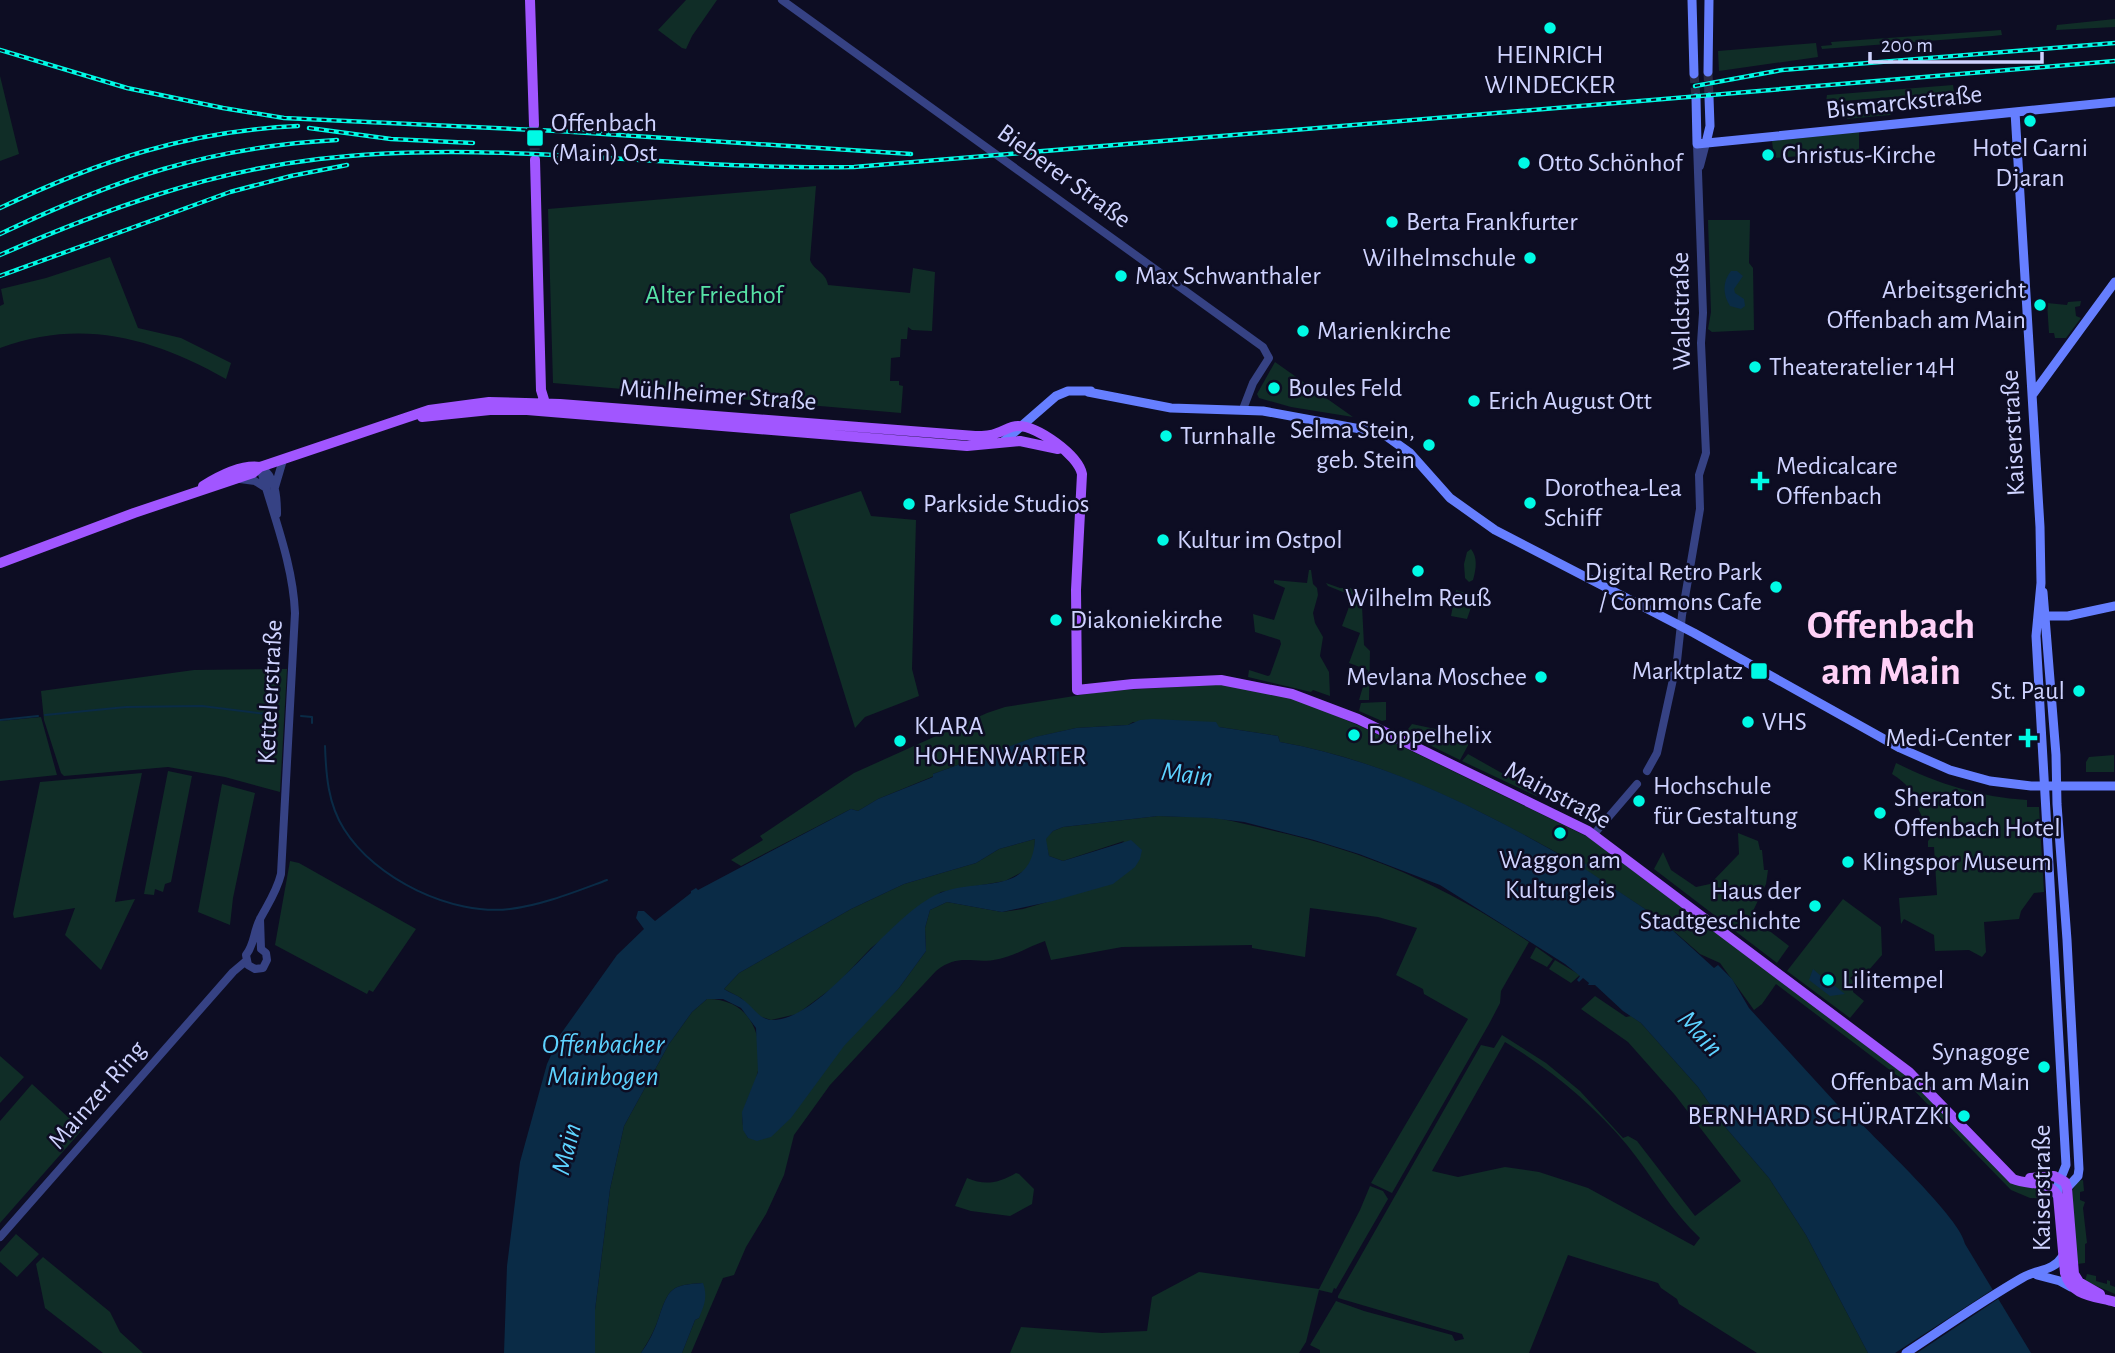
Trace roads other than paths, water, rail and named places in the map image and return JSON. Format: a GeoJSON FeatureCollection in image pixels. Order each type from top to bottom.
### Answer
{"type":"FeatureCollection","features":[{"type":"Feature","properties":{"kind":"main road"},"geometry":{"type":"LineString","coordinates":[[530,0],[534,125]]}},
{"type":"Feature","properties":{"kind":"main road"},"geometry":{"type":"LineString","coordinates":[[1692,0],[1694,74]]}},
{"type":"Feature","properties":{"kind":"main road"},"geometry":{"type":"LineString","coordinates":[[1708,72],[1709,0]]}},
{"type":"Feature","properties":{"kind":"main road","name":"Waldstraße"},"geometry":{"type":"LineString","coordinates":[[1702,143],[1710,126],[1709,97]]}},
{"type":"Feature","properties":{"kind":"main road","name":"Waldstraße"},"geometry":{"type":"LineString","coordinates":[[1696,98],[1702,143]]}},
{"type":"Feature","properties":{"kind":"main road","name":"Bismarckstraße"},"geometry":{"type":"LineString","coordinates":[[1702,143],[2115,102]]}},
{"type":"Feature","properties":{"kind":"main road","name":"Kaiserstraße"},"geometry":{"type":"LineString","coordinates":[[2015,112],[2041,583],[2039,677],[2070,1279]]}},
{"type":"Feature","properties":{"kind":"main road"},"geometry":{"type":"LineString","coordinates":[[535,160],[541,376],[545,407]]}},
{"type":"Feature","properties":{"kind":"main road"},"geometry":{"type":"LineString","coordinates":[[2032,395],[2115,282]]}},
{"type":"Feature","properties":{"kind":"main road"},"geometry":{"type":"LineString","coordinates":[[542,363],[548,394],[545,407]]}},
{"type":"Feature","properties":{"kind":"main road"},"geometry":{"type":"LineString","coordinates":[[521,402],[532,394],[541,376]]}},
{"type":"Feature","properties":{"kind":"main road"},"geometry":{"type":"LineString","coordinates":[[1008,442],[1042,405],[1056,396],[1072,391],[1104,391],[1193,407],[1243,409],[1382,433],[1397,441],[1450,498],[1485,524],[1681,627],[1920,758],[1980,779],[2018,785],[2114,786]]}},
{"type":"Feature","properties":{"kind":"main road","name":"Mühlheimer Straße"},"geometry":{"type":"LineString","coordinates":[[0,563],[237,479],[260,467],[317,447],[429,411],[466,404],[521,402],[545,407],[967,446],[1028,442],[1068,453]]}},
{"type":"Feature","properties":{"kind":"main road","name":"Mühlheimer Straße"},"geometry":{"type":"LineString","coordinates":[[412,417],[545,407],[975,436],[1022,426]]}},
{"type":"Feature","properties":{"kind":"main road"},"geometry":{"type":"LineString","coordinates":[[1022,426],[1028,442]]}},
{"type":"Feature","properties":{"kind":"main road"},"geometry":{"type":"LineString","coordinates":[[1022,426],[1041,433],[1068,453]]}},
{"type":"Feature","properties":{"kind":"main road","name":"Mainstraße"},"geometry":{"type":"LineString","coordinates":[[1068,453],[1076,460],[1082,474],[1076,590],[1077,690],[1133,684],[1221,680],[1292,694],[1365,722],[1594,834],[1909,1072],[2013,1179],[2040,1183],[2066,1180]]}},
{"type":"Feature","properties":{"kind":"main road","name":"Mühlheimer Straße"},"geometry":{"type":"LineString","coordinates":[[193,493],[215,478],[249,465],[260,467]]}},
{"type":"Feature","properties":{"kind":"main road"},"geometry":{"type":"LineString","coordinates":[[2039,616],[2079,614],[2115,606]]}},
{"type":"Feature","properties":{"kind":"main road","name":"Kaiserstraße"},"geometry":{"type":"LineString","coordinates":[[2039,616],[2050,676],[2079,1169],[2066,1180],[2058,1196],[2063,1255],[2070,1279]]}},
{"type":"Feature","properties":{"kind":"main road"},"geometry":{"type":"LineString","coordinates":[[2039,677],[2044,674],[2050,676]]}},
{"type":"Feature","properties":{"kind":"main road"},"geometry":{"type":"LineString","coordinates":[[2006,1171],[2023,1178],[2066,1180]]}},
{"type":"Feature","properties":{"kind":"main road","name":"Mainstraße"},"geometry":{"type":"LineString","coordinates":[[2040,1183],[2051,1187],[2058,1196]]}},
{"type":"Feature","properties":{"kind":"main road"},"geometry":{"type":"LineString","coordinates":[[2028,1275],[2057,1265],[2063,1255]]}},
{"type":"Feature","properties":{"kind":"main road"},"geometry":{"type":"LineString","coordinates":[[2044,1271],[2070,1279],[2114,1301]]}},
{"type":"Feature","properties":{"kind":"main road","name":"Kaiserstraße"},"geometry":{"type":"LineString","coordinates":[[1906,1353],[2028,1275],[2070,1279]]}},
{"type":"Feature","properties":{"kind":"street","name":"Bieberer Straße"},"geometry":{"type":"LineString","coordinates":[[782,0],[1264,347],[1269,358],[1249,391],[1243,409]]}},
{"type":"Feature","properties":{"kind":"street","name":"Waldstraße"},"geometry":{"type":"LineString","coordinates":[[1681,627],[1700,509],[1699,475],[1706,449],[1701,337],[1703,310],[1699,173],[1702,143]]}},
{"type":"Feature","properties":{"kind":"street"},"geometry":{"type":"LineString","coordinates":[[237,479],[255,481],[270,489],[287,458]]}},
{"type":"Feature","properties":{"kind":"street","name":"Kettelerstraße"},"geometry":{"type":"LineString","coordinates":[[257,949],[260,919],[274,895],[281,874],[295,621],[294,594],[277,517],[270,489],[260,467]]}},
{"type":"Feature","properties":{"kind":"street"},"geometry":{"type":"LineString","coordinates":[[1647,771],[1657,753],[1677,661],[1681,627]]}},
{"type":"Feature","properties":{"kind":"street"},"geometry":{"type":"LineString","coordinates":[[1594,834],[1637,784]]}},
{"type":"Feature","properties":{"kind":"street"},"geometry":{"type":"LineString","coordinates":[[257,949],[267,956],[267,963],[260,969],[248,964],[248,952],[257,949]]}},
{"type":"Feature","properties":{"kind":"street","name":"Mainzer Ring"},"geometry":{"type":"LineString","coordinates":[[0,1237],[225,981],[248,964]]}},
{"type":"Feature","properties":{"kind":"water"},"geometry":{"type":"Polygon","coordinates":[[[1731,271],[1737,271],[1743,276],[1734,289],[1735,293],[1744,299],[1745,306],[1741,309],[1730,306],[1726,297],[1724,288],[1731,271]]]}},
{"type":"Feature","properties":{"kind":"water","name":"Offenbacher Mainbogen"},"geometry":{"type":"Polygon","coordinates":[[[1140,720],[1216,722],[1219,727],[1278,736],[1280,742],[1359,762],[1434,790],[1578,865],[1581,861],[1587,865],[1585,869],[1660,919],[1714,968],[1718,965],[1732,979],[1749,1008],[1856,1125],[1860,1122],[1936,1200],[1960,1233],[2031,1353],[1868,1353],[1806,1235],[1769,1178],[1727,1129],[1698,1087],[1641,1023],[1623,1011],[1595,985],[1588,985],[1583,978],[1579,982],[1577,980],[1580,976],[1565,964],[1440,885],[1359,854],[1244,822],[1158,816],[1063,827],[1053,831],[1046,839],[1049,856],[1063,861],[1131,840],[1142,850],[1140,859],[1135,867],[1113,884],[1002,912],[947,902],[930,910],[925,928],[926,951],[899,988],[844,1046],[791,1118],[771,1137],[757,1141],[748,1138],[743,1130],[742,1112],[758,1072],[756,1028],[741,1008],[723,999],[707,999],[692,1012],[669,1044],[624,1126],[610,1189],[595,1310],[595,1353],[504,1353],[507,1266],[520,1162],[547,1064],[560,1035],[617,955],[644,929],[636,918],[638,911],[644,911],[655,921],[696,888],[698,890],[851,809],[858,811],[878,799],[933,777],[933,774],[1035,737],[1076,728],[1128,725],[1140,720]],[[1035,839],[999,849],[976,863],[904,884],[851,909],[739,973],[724,989],[767,1019],[792,1015],[834,986],[920,905],[955,888],[1001,882],[1014,877],[1024,870],[1032,857],[1035,839]]]}},
{"type":"Feature","properties":{"kind":"water"},"geometry":{"type":"Polygon","coordinates":[[[1813,969],[1822,977],[1822,983],[1828,986],[1831,983],[1845,994],[1830,996],[1809,980],[1813,969]]]}},
{"type":"Feature","properties":{"kind":"water"},"geometry":{"type":"Polygon","coordinates":[[[703,1283],[704,1305],[682,1353],[641,1353],[654,1331],[669,1294],[684,1285],[703,1283]]]}},
{"type":"Feature","properties":{"kind":"waterway"},"geometry":{"type":"LineString","coordinates":[[45,715],[126,707],[202,706],[274,715]]}},
{"type":"Feature","properties":{"kind":"waterway"},"geometry":{"type":"LineString","coordinates":[[0,720],[38,716]]}},
{"type":"Feature","properties":{"kind":"waterway"},"geometry":{"type":"LineString","coordinates":[[301,716],[312,717],[312,723]]}},
{"type":"Feature","properties":{"kind":"waterway"},"geometry":{"type":"LineString","coordinates":[[325,746],[331,799],[344,829],[375,864],[417,890],[464,906],[487,910],[510,909],[547,901],[607,880]]}},
{"type":"Feature","properties":{"kind":"tunnel"},"geometry":{"type":"LineString","coordinates":[[1708,72],[1709,97]]}},
{"type":"Feature","properties":{"kind":"tunnel"},"geometry":{"type":"LineString","coordinates":[[1694,74],[1696,98]]}},
{"type":"Feature","properties":{"kind":"tunnel"},"geometry":{"type":"LineString","coordinates":[[534,125],[535,160]]}},
{"type":"Feature","properties":{"kind":"railway"},"geometry":{"type":"LineString","coordinates":[[1695,86],[1782,70],[2115,43]]}},
{"type":"Feature","properties":{"kind":"railway"},"geometry":{"type":"LineString","coordinates":[[0,50],[127,88],[284,118],[558,131],[911,154]]}},
{"type":"Feature","properties":{"kind":"railway"},"geometry":{"type":"LineString","coordinates":[[0,255],[156,195],[236,173],[319,159],[386,153],[519,153],[787,167],[854,167],[2115,61]]}},
{"type":"Feature","properties":{"kind":"railway"},"geometry":{"type":"LineString","coordinates":[[0,208],[73,176],[144,151],[219,134],[298,126]]}},
{"type":"Feature","properties":{"kind":"railway"},"geometry":{"type":"LineString","coordinates":[[309,128],[391,139],[473,143]]}},
{"type":"Feature","properties":{"kind":"railway"},"geometry":{"type":"LineString","coordinates":[[0,234],[83,197],[164,169],[246,150],[337,140]]}},
{"type":"Feature","properties":{"kind":"railway"},"geometry":{"type":"LineString","coordinates":[[0,276],[230,192],[347,165]]}},
{"type":"Feature","properties":{"kind":"place","name":"HEINRICH WINDECKER"},"geometry":{"type":"Point","coordinates":[1550,28]}},
{"type":"Feature","properties":{"kind":"place","name":"Hotel Garni Djaran"},"geometry":{"type":"Point","coordinates":[2030,121]}},
{"type":"Feature","properties":{"kind":"place","name":"Offenbach (Main) Ost"},"geometry":{"type":"Point","coordinates":[535,138]}},
{"type":"Feature","properties":{"kind":"place","name":"Christus-Kirche"},"geometry":{"type":"Point","coordinates":[1768,155]}},
{"type":"Feature","properties":{"kind":"place","name":"Otto Schönhof"},"geometry":{"type":"Point","coordinates":[1524,163]}},
{"type":"Feature","properties":{"kind":"place","name":"Berta Frankfurter"},"geometry":{"type":"Point","coordinates":[1392,222]}},
{"type":"Feature","properties":{"kind":"place","name":"Wilhelmschule"},"geometry":{"type":"Point","coordinates":[1530,258]}},
{"type":"Feature","properties":{"kind":"place","name":"Max Schwanthaler"},"geometry":{"type":"Point","coordinates":[1121,276]}},
{"type":"Feature","properties":{"kind":"place","name":"Arbeitsgericht Offenbach am Main"},"geometry":{"type":"Point","coordinates":[2040,305]}},
{"type":"Feature","properties":{"kind":"place","name":"Marienkirche"},"geometry":{"type":"Point","coordinates":[1303,331]}},
{"type":"Feature","properties":{"kind":"place","name":"Theateratelier 14H"},"geometry":{"type":"Point","coordinates":[1755,367]}},
{"type":"Feature","properties":{"kind":"place","name":"Boules Feld"},"geometry":{"type":"Point","coordinates":[1274,388]}},
{"type":"Feature","properties":{"kind":"place","name":"Erich August Ott"},"geometry":{"type":"Point","coordinates":[1474,401]}},
{"type":"Feature","properties":{"kind":"place","name":"Turnhalle"},"geometry":{"type":"Point","coordinates":[1166,436]}},
{"type":"Feature","properties":{"kind":"place","name":"Selma Stein, geb. Stein"},"geometry":{"type":"Point","coordinates":[1429,445]}},
{"type":"Feature","properties":{"kind":"place","name":"Medicalcare Offenbach"},"geometry":{"type":"Point","coordinates":[1760,481]}},
{"type":"Feature","properties":{"kind":"place","name":"Dorothea-Lea Schiff"},"geometry":{"type":"Point","coordinates":[1530,503]}},
{"type":"Feature","properties":{"kind":"place","name":"Parkside Studios"},"geometry":{"type":"Point","coordinates":[909,504]}},
{"type":"Feature","properties":{"kind":"place","name":"Kultur im Ostpol"},"geometry":{"type":"Point","coordinates":[1163,540]}},
{"type":"Feature","properties":{"kind":"place","name":"Wilhelm Reuß"},"geometry":{"type":"Point","coordinates":[1418,571]}},
{"type":"Feature","properties":{"kind":"place","name":"Digital Retro Park / Commons Cafe"},"geometry":{"type":"Point","coordinates":[1776,587]}},
{"type":"Feature","properties":{"kind":"place","name":"Diakoniekirche"},"geometry":{"type":"Point","coordinates":[1056,620]}},
{"type":"Feature","properties":{"kind":"place","name":"Marktplatz"},"geometry":{"type":"Point","coordinates":[1759,671]}},
{"type":"Feature","properties":{"kind":"place","name":"Mevlana Moschee"},"geometry":{"type":"Point","coordinates":[1541,677]}},
{"type":"Feature","properties":{"kind":"place","name":"St. Paul"},"geometry":{"type":"Point","coordinates":[2079,691]}},
{"type":"Feature","properties":{"kind":"place","name":"VHS"},"geometry":{"type":"Point","coordinates":[1748,722]}},
{"type":"Feature","properties":{"kind":"place","name":"Doppelhelix"},"geometry":{"type":"Point","coordinates":[1354,735]}},
{"type":"Feature","properties":{"kind":"place","name":"Medi-Center"},"geometry":{"type":"Point","coordinates":[2028,738]}},
{"type":"Feature","properties":{"kind":"place","name":"KLARA HOHENWARTER"},"geometry":{"type":"Point","coordinates":[900,741]}},
{"type":"Feature","properties":{"kind":"place","name":"Hochschule für Gestaltung"},"geometry":{"type":"Point","coordinates":[1639,801]}},
{"type":"Feature","properties":{"kind":"place","name":"Sheraton Offenbach Hotel"},"geometry":{"type":"Point","coordinates":[1880,813]}},
{"type":"Feature","properties":{"kind":"place","name":"Waggon am Kulturgleis"},"geometry":{"type":"Point","coordinates":[1560,833]}},
{"type":"Feature","properties":{"kind":"place","name":"Klingspor Museum"},"geometry":{"type":"Point","coordinates":[1848,862]}},
{"type":"Feature","properties":{"kind":"place","name":"Haus der Stadtgeschichte"},"geometry":{"type":"Point","coordinates":[1815,906]}},
{"type":"Feature","properties":{"kind":"place","name":"Lilitempel"},"geometry":{"type":"Point","coordinates":[1828,980]}},
{"type":"Feature","properties":{"kind":"place","name":"Synagoge Offenbach am Main"},"geometry":{"type":"Point","coordinates":[2044,1067]}},
{"type":"Feature","properties":{"kind":"place","name":"BERNHARD SCHÜRATZKI"},"geometry":{"type":"Point","coordinates":[1964,1116]}},
{"type":"Feature","properties":{"kind":"district","name":"Offenbach am Main"},"geometry":{"type":"Point","coordinates":[1891,649]}},
{"type":"Feature","properties":{"kind":"park label","name":"Alter Friedhof"},"geometry":{"type":"Point","coordinates":[714,295]}},
{"type":"Feature","properties":{"kind":"water label","name":"Main"},"geometry":{"type":"Point","coordinates":[1187,775]}},
{"type":"Feature","properties":{"kind":"water label","name":"Main"},"geometry":{"type":"Point","coordinates":[1700,1034]}},
{"type":"Feature","properties":{"kind":"water label","name":"Main"},"geometry":{"type":"Point","coordinates":[567,1149]}}]}
